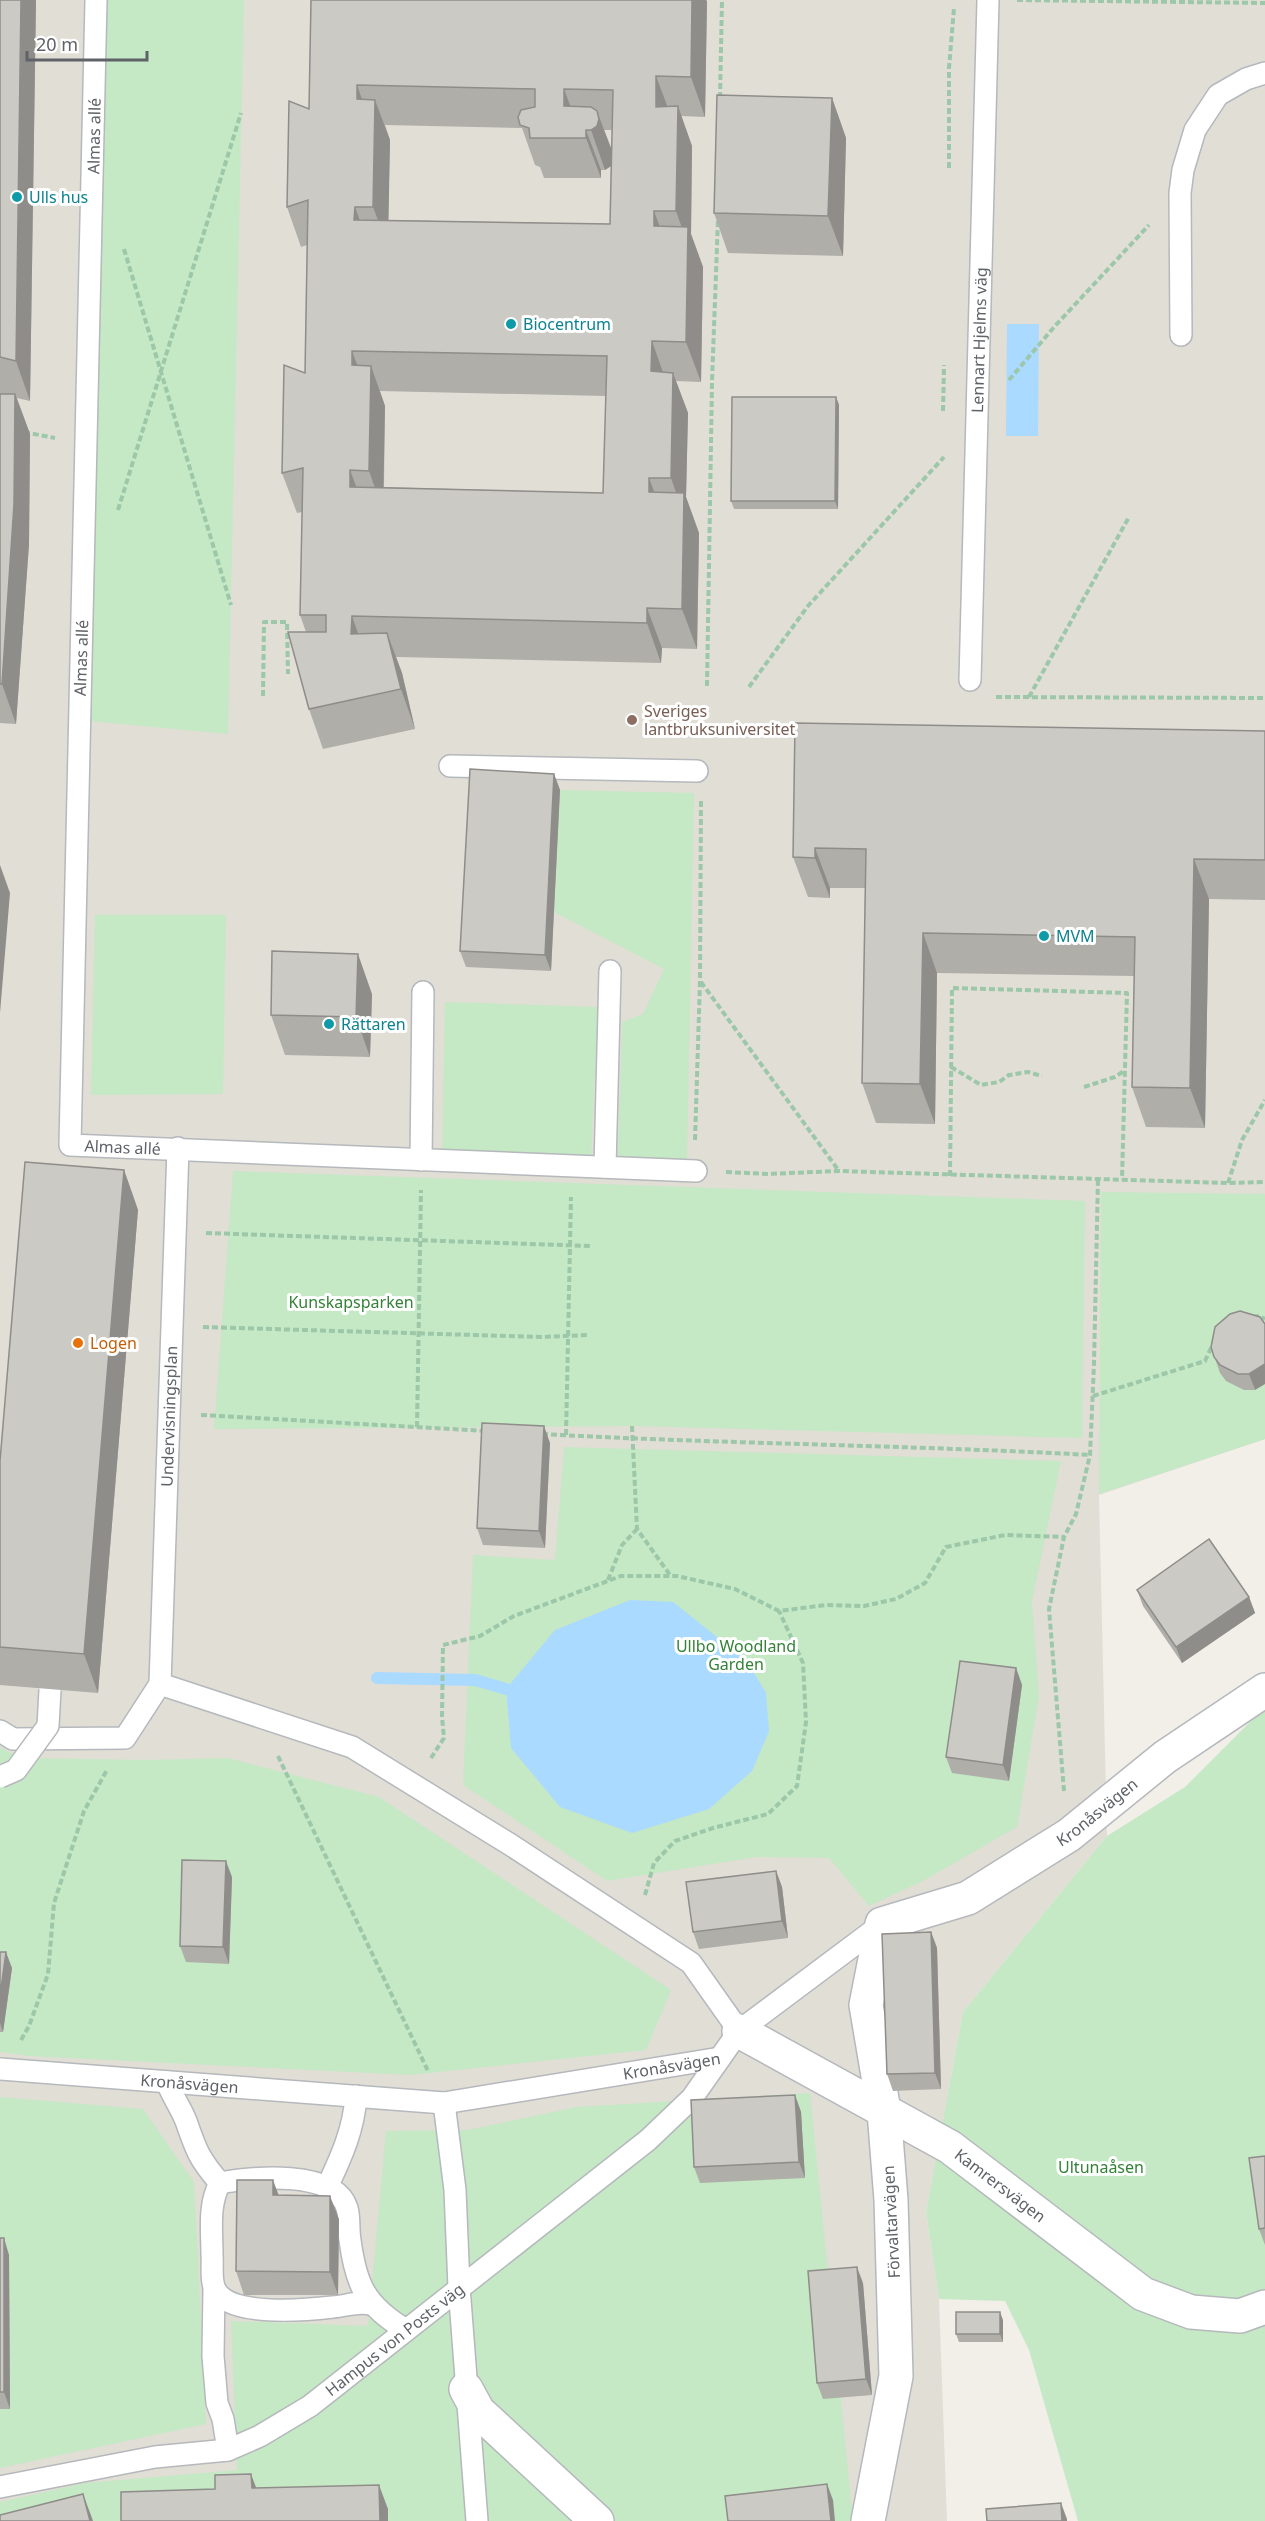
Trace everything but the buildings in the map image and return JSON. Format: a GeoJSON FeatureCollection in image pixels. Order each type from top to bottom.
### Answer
{"type":"FeatureCollection","features":[{"type":"Feature","properties":{"kind":"street","name":"Kronåsvägen"},"geometry":{"type":"LineString","coordinates":[[882,1924],[968,1898],[1069,1835],[1165,1757],[1265,1690]]}},
{"type":"Feature","properties":{"kind":"street","name":"Förvaltarvägen"},"geometry":{"type":"LineString","coordinates":[[868,2521],[896,2376],[891,2200],[884,2111],[866,2005],[882,1924]]}},
{"type":"Feature","properties":{"kind":"street","name":"Kamrersvägen"},"geometry":{"type":"LineString","coordinates":[[739,2031],[950,2147],[1143,2294],[1191,2312],[1240,2316],[1265,2307]]}},
{"type":"Feature","properties":{"kind":"street"},"geometry":{"type":"LineString","coordinates":[[466,2389],[478,2410],[597,2521]]}},
{"type":"Feature","properties":{"kind":"lane","name":"Almas allé"},"geometry":{"type":"LineString","coordinates":[[96,0],[70,1145],[696,1171]]}},
{"type":"Feature","properties":{"kind":"lane","name":"Lennart Hjelms väg"},"geometry":{"type":"LineString","coordinates":[[970,680],[988,0]]}},
{"type":"Feature","properties":{"kind":"lane"},"geometry":{"type":"LineString","coordinates":[[1181,335],[1180,193],[1183,170],[1195,130],[1218,95],[1265,73]]}},
{"type":"Feature","properties":{"kind":"lane"},"geometry":{"type":"LineString","coordinates":[[450,766],[697,771]]}},
{"type":"Feature","properties":{"kind":"lane"},"geometry":{"type":"LineString","coordinates":[[605,1167],[610,971]]}},
{"type":"Feature","properties":{"kind":"lane"},"geometry":{"type":"LineString","coordinates":[[421,1160],[423,992]]}},
{"type":"Feature","properties":{"kind":"lane","name":"Undervisningsplan"},"geometry":{"type":"LineString","coordinates":[[160,1684],[178,1148]]}},
{"type":"Feature","properties":{"kind":"lane"},"geometry":{"type":"LineString","coordinates":[[0,1731],[13,1739],[125,1738],[160,1684],[352,1748],[511,1845],[691,1963],[739,2031]]}},
{"type":"Feature","properties":{"kind":"lane"},"geometry":{"type":"LineString","coordinates":[[0,1777],[16,1770],[48,1726],[50,1690]]}},
{"type":"Feature","properties":{"kind":"lane","name":"Kronåsvägen"},"geometry":{"type":"LineString","coordinates":[[1,2069],[444,2103],[720,2058],[739,2031],[882,1924]]}},
{"type":"Feature","properties":{"kind":"lane","name":"Hampus von Posts väg"},"geometry":{"type":"LineString","coordinates":[[0,2487],[155,2457],[228,2450],[260,2436],[310,2406],[648,2140],[692,2098],[720,2058]]}},
{"type":"Feature","properties":{"kind":"lane"},"geometry":{"type":"LineString","coordinates":[[168,2082],[173,2099],[185,2120],[201,2162],[220,2183]]}},
{"type":"Feature","properties":{"kind":"lane"},"geometry":{"type":"LineString","coordinates":[[327,2187],[346,2144],[355,2114],[356,2096]]}},
{"type":"Feature","properties":{"kind":"lane"},"geometry":{"type":"LineString","coordinates":[[444,2103],[455,2190],[459,2287],[477,2521]]}},
{"type":"Feature","properties":{"kind":"lane"},"geometry":{"type":"LineString","coordinates":[[228,2450],[223,2419],[217,2403],[213,2356],[212,2212],[213,2195],[220,2183],[280,2178],[303,2180],[333,2190],[347,2207],[350,2241],[358,2277],[368,2300],[406,2330]]}},
{"type":"Feature","properties":{"kind":"lane"},"geometry":{"type":"LineString","coordinates":[[214,2288],[222,2301],[241,2306],[295,2312],[363,2302],[373,2305]]}},
{"type":"Feature","properties":{"kind":"path"},"geometry":{"type":"LineString","coordinates":[[720,100],[722,0]]}},
{"type":"Feature","properties":{"kind":"path"},"geometry":{"type":"LineString","coordinates":[[1015,0],[1265,3]]}},
{"type":"Feature","properties":{"kind":"path"},"geometry":{"type":"LineString","coordinates":[[118,511],[241,113]]}},
{"type":"Feature","properties":{"kind":"path"},"geometry":{"type":"LineString","coordinates":[[749,687],[808,606],[976,422],[1055,326],[1180,193]]}},
{"type":"Feature","properties":{"kind":"path"},"geometry":{"type":"LineString","coordinates":[[707,686],[712,394],[718,214]]}},
{"type":"Feature","properties":{"kind":"path"},"geometry":{"type":"LineString","coordinates":[[123,248],[231,605]]}},
{"type":"Feature","properties":{"kind":"path"},"geometry":{"type":"LineString","coordinates":[[22,431],[87,444]]}},
{"type":"Feature","properties":{"kind":"path"},"geometry":{"type":"LineString","coordinates":[[1029,697],[1129,518]]}},
{"type":"Feature","properties":{"kind":"path"},"geometry":{"type":"LineString","coordinates":[[263,696],[264,622],[287,622],[288,674]]}},
{"type":"Feature","properties":{"kind":"path"},"geometry":{"type":"LineString","coordinates":[[995,697],[1265,698]]}},
{"type":"Feature","properties":{"kind":"path"},"geometry":{"type":"LineString","coordinates":[[700,792],[700,981],[696,1171],[768,1174],[839,1171],[950,1176],[1265,1182]]}},
{"type":"Feature","properties":{"kind":"path"},"geometry":{"type":"LineString","coordinates":[[700,981],[839,1171]]}},
{"type":"Feature","properties":{"kind":"path"},"geometry":{"type":"LineString","coordinates":[[950,1176],[952,987],[1127,993],[1122,1179]]}},
{"type":"Feature","properties":{"kind":"path"},"geometry":{"type":"LineString","coordinates":[[950,1067],[981,1084],[999,1082],[1010,1075],[1028,1072],[1042,1076]]}},
{"type":"Feature","properties":{"kind":"path"},"geometry":{"type":"LineString","coordinates":[[1084,1087],[1115,1077],[1125,1069]]}},
{"type":"Feature","properties":{"kind":"path"},"geometry":{"type":"LineString","coordinates":[[1228,1183],[1242,1140],[1265,1100]]}},
{"type":"Feature","properties":{"kind":"path"},"geometry":{"type":"LineString","coordinates":[[417,1427],[421,1160]]}},
{"type":"Feature","properties":{"kind":"path"},"geometry":{"type":"LineString","coordinates":[[566,1435],[572,1166]]}},
{"type":"Feature","properties":{"kind":"path"},"geometry":{"type":"LineString","coordinates":[[1069,1835],[1049,1608],[1064,1537],[1076,1514],[1090,1455],[1098,1178]]}},
{"type":"Feature","properties":{"kind":"path"},"geometry":{"type":"LineString","coordinates":[[175,1232],[591,1246]]}},
{"type":"Feature","properties":{"kind":"path"},"geometry":{"type":"LineString","coordinates":[[1250,1318],[1259,1316],[1265,1319]]}},
{"type":"Feature","properties":{"kind":"path"},"geometry":{"type":"LineString","coordinates":[[172,1326],[588,1335]]}},
{"type":"Feature","properties":{"kind":"path"},"geometry":{"type":"LineString","coordinates":[[1093,1396],[1205,1361],[1214,1343]]}},
{"type":"Feature","properties":{"kind":"path"},"geometry":{"type":"LineString","coordinates":[[169,1413],[497,1431]]}},
{"type":"Feature","properties":{"kind":"path"},"geometry":{"type":"LineString","coordinates":[[632,1426],[637,1529],[670,1576]]}},
{"type":"Feature","properties":{"kind":"path"},"geometry":{"type":"LineString","coordinates":[[532,1433],[633,1439],[956,1448],[1090,1455]]}},
{"type":"Feature","properties":{"kind":"path"},"geometry":{"type":"LineString","coordinates":[[607,1581],[622,1545],[637,1529]]}},
{"type":"Feature","properties":{"kind":"path"},"geometry":{"type":"LineString","coordinates":[[406,1781],[429,1762],[444,1738],[443,1645],[480,1636],[514,1616],[607,1581],[621,1576],[670,1576],[735,1589],[779,1611],[826,1605],[864,1606],[896,1599],[926,1583],[946,1547],[1005,1535],[1064,1537]]}},
{"type":"Feature","properties":{"kind":"path"},"geometry":{"type":"LineString","coordinates":[[637,1927],[654,1863],[675,1841],[713,1828],[768,1814],[797,1786],[806,1722],[803,1663],[779,1611]]}},
{"type":"Feature","properties":{"kind":"path"},"geometry":{"type":"LineString","coordinates":[[260,1717],[342,1894],[444,2103]]}},
{"type":"Feature","properties":{"kind":"path"},"geometry":{"type":"LineString","coordinates":[[1,2069],[29,2026],[48,1974],[54,1903],[84,1810],[125,1738]]}},
{"type":"Feature","properties":{"kind":"shaded area","name":"Sveriges lantbruksuniversitet"},"geometry":{"type":"Polygon","coordinates":[[[0,0],[1265,0],[1265,1439],[1099,1495],[1107,1836],[963,2012],[926,2212],[939,2299],[947,2521],[0,2521],[0,0]]]}},
{"type":"Feature","properties":{"kind":"green space"},"geometry":{"type":"Polygon","coordinates":[[[96,0],[244,0],[228,734],[79,720],[96,0]]]}},
{"type":"Feature","properties":{"kind":"green space"},"geometry":{"type":"Polygon","coordinates":[[[560,790],[694,793],[687,1160],[618,1158],[622,1022],[643,1014],[664,969],[554,912],[560,790]]]}},
{"type":"Feature","properties":{"kind":"green space"},"geometry":{"type":"Polygon","coordinates":[[[95,915],[226,915],[223,1094],[91,1095],[95,915]]]}},
{"type":"Feature","properties":{"kind":"green space"},"geometry":{"type":"Polygon","coordinates":[[[445,1002],[598,1007],[591,1157],[442,1155],[445,1002]]]}},
{"type":"Feature","properties":{"kind":"green space","name":"Kunskapsparken"},"geometry":{"type":"Polygon","coordinates":[[[233,1171],[1085,1201],[1082,1438],[632,1426],[214,1429],[233,1171]]]}},
{"type":"Feature","properties":{"kind":"green space"},"geometry":{"type":"Polygon","coordinates":[[[1101,1192],[1265,1194],[1265,1439],[1099,1494],[1101,1192]]]}},
{"type":"Feature","properties":{"kind":"green space","name":"Ullbo Woodland Garden"},"geometry":{"type":"Polygon","coordinates":[[[564,1447],[1061,1461],[1032,1601],[1039,1696],[1017,1827],[923,1881],[869,1906],[829,1858],[756,1857],[607,1881],[463,1785],[473,1555],[555,1560],[564,1447]]]}},
{"type":"Feature","properties":{"kind":"green space","name":"Ultunaåsen"},"geometry":{"type":"Polygon","coordinates":[[[1265,1707],[1265,2521],[1078,2521],[1029,2350],[1005,2301],[939,2299],[926,2212],[963,2012],[1107,1836],[1185,1787],[1265,1707]]]}},
{"type":"Feature","properties":{"kind":"green space"},"geometry":{"type":"Polygon","coordinates":[[[0,1747],[20,1758],[146,1760],[228,1758],[379,1797],[671,1990],[646,2050],[410,2075],[28,2056],[0,2052],[0,1747]]]}},
{"type":"Feature","properties":{"kind":"green space"},"geometry":{"type":"Polygon","coordinates":[[[810,2093],[853,2521],[0,2521],[0,2502],[85,2483],[237,2470],[231,2321],[368,2326],[386,2131],[468,2130],[576,2107],[810,2093]]]}},
{"type":"Feature","properties":{"kind":"green space"},"geometry":{"type":"Polygon","coordinates":[[[0,2097],[143,2109],[194,2182],[206,2424],[0,2468],[0,2097]]]}},
{"type":"Feature","properties":{"kind":"water"},"geometry":{"type":"Polygon","coordinates":[[[1007,324],[1039,324],[1038,436],[1006,436],[1007,324]]]}},
{"type":"Feature","properties":{"kind":"water"},"geometry":{"type":"Polygon","coordinates":[[[630,1600],[673,1602],[747,1661],[766,1693],[769,1731],[752,1771],[709,1809],[632,1833],[560,1807],[511,1748],[506,1689],[555,1630],[630,1600]]]}},
{"type":"Feature","properties":{"kind":"waterway"},"geometry":{"type":"LineString","coordinates":[[377,1678],[475,1680],[506,1689]]}},
{"type":"Feature","properties":{"kind":"place","name":"Ulls hus"},"geometry":{"type":"Point","coordinates":[17,197]}},
{"type":"Feature","properties":{"kind":"place","name":"Biocentrum"},"geometry":{"type":"Point","coordinates":[511,324]}},
{"type":"Feature","properties":{"kind":"place","name":"Sveriges lantbruksuniversitet"},"geometry":{"type":"Point","coordinates":[632,720]}},
{"type":"Feature","properties":{"kind":"place","name":"MVM"},"geometry":{"type":"Point","coordinates":[1044,936]}},
{"type":"Feature","properties":{"kind":"place","name":"Rättaren"},"geometry":{"type":"Point","coordinates":[329,1024]}},
{"type":"Feature","properties":{"kind":"place","name":"Logen"},"geometry":{"type":"Point","coordinates":[78,1343]}}]}
